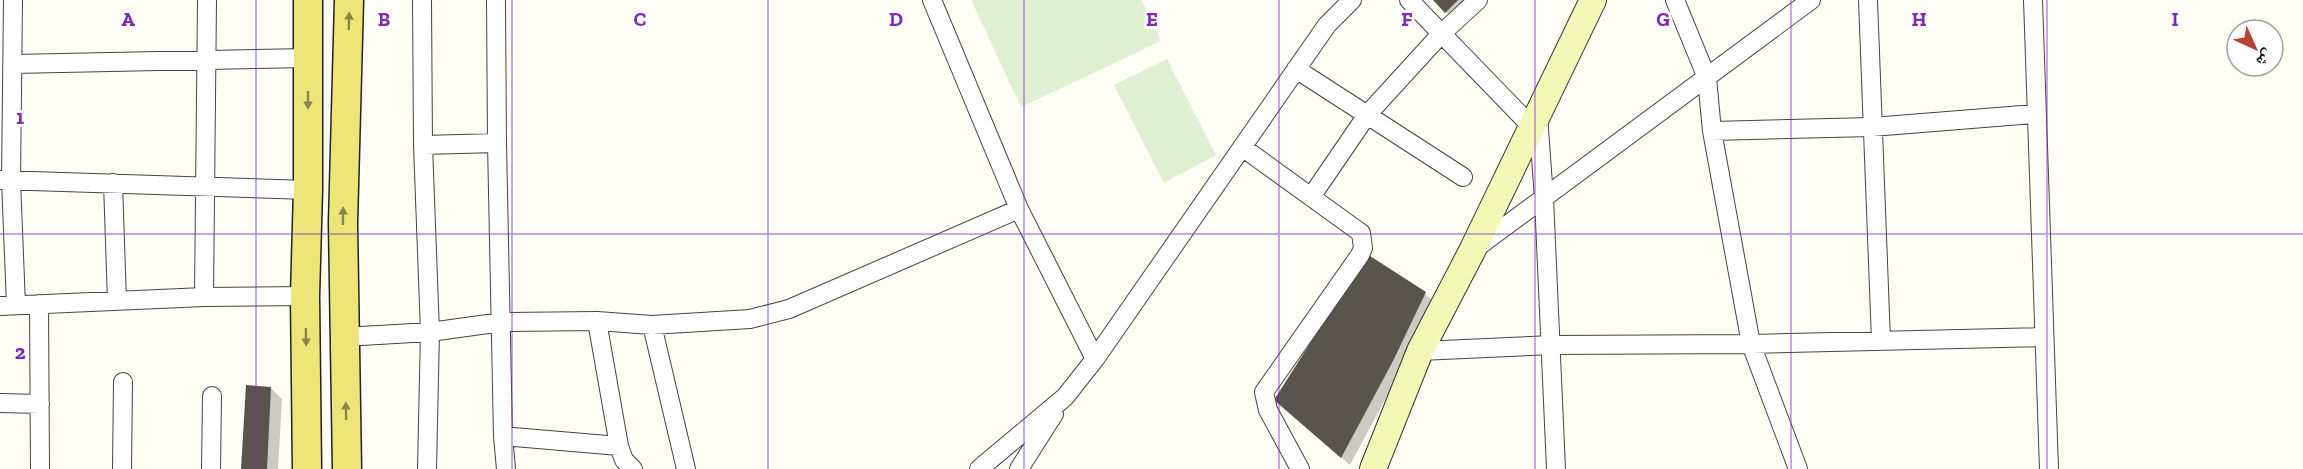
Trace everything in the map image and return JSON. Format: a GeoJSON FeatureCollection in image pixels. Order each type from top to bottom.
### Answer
{"type":"FeatureCollection","features":[{"type":"Feature","properties":{"kind":"main road"},"geometry":{"type":"LineString","coordinates":[[307,469],[305,296],[308,190],[308,0]]}},
{"type":"Feature","properties":{"kind":"main road"},"geometry":{"type":"LineString","coordinates":[[347,469],[343,223],[349,0]]}},
{"type":"Feature","properties":{"kind":"main road"},"geometry":{"type":"LineString","coordinates":[[1373,469],[1420,351],[1472,251],[1593,0]]}},
{"type":"Feature","properties":{"kind":"street"},"geometry":{"type":"LineString","coordinates":[[13,0],[14,64],[6,180],[8,305],[204,297],[305,296]]}},
{"type":"Feature","properties":{"kind":"street"},"geometry":{"type":"LineString","coordinates":[[204,297],[207,0]]}},
{"type":"Feature","properties":{"kind":"street"},"geometry":{"type":"LineString","coordinates":[[422,0],[423,145],[430,332],[427,469]]}},
{"type":"Feature","properties":{"kind":"street"},"geometry":{"type":"LineString","coordinates":[[496,0],[503,436],[506,469]]}},
{"type":"Feature","properties":{"kind":"street"},"geometry":{"type":"LineString","coordinates":[[932,0],[1019,209],[1095,359]]}},
{"type":"Feature","properties":{"kind":"street"},"geometry":{"type":"LineString","coordinates":[[1018,469],[1065,397],[1095,359],[1327,25],[1352,0]]}},
{"type":"Feature","properties":{"kind":"street"},"geometry":{"type":"LineString","coordinates":[[1409,0],[1441,33],[1535,120],[1544,198],[1556,469]]}},
{"type":"Feature","properties":{"kind":"street"},"geometry":{"type":"LineString","coordinates":[[1311,197],[1368,116],[1441,33],[1478,0]]}},
{"type":"Feature","properties":{"kind":"street"},"geometry":{"type":"LineString","coordinates":[[1675,0],[1707,78],[1712,131],[1751,344],[1798,469]]}},
{"type":"Feature","properties":{"kind":"street"},"geometry":{"type":"LineString","coordinates":[[1472,251],[1811,0]]}},
{"type":"Feature","properties":{"kind":"street"},"geometry":{"type":"LineString","coordinates":[[1868,0],[1881,341]]}},
{"type":"Feature","properties":{"kind":"street"},"geometry":{"type":"LineString","coordinates":[[2033,0],[2049,469]]}},
{"type":"Feature","properties":{"kind":"street"},"geometry":{"type":"LineString","coordinates":[[14,64],[309,58]]}},
{"type":"Feature","properties":{"kind":"street"},"geometry":{"type":"LineString","coordinates":[[1296,69],[1463,177]]}},
{"type":"Feature","properties":{"kind":"street"},"geometry":{"type":"LineString","coordinates":[[1712,131],[1872,127],[2036,114]]}},
{"type":"Feature","properties":{"kind":"street"},"geometry":{"type":"LineString","coordinates":[[423,145],[497,143]]}},
{"type":"Feature","properties":{"kind":"street"},"geometry":{"type":"LineString","coordinates":[[1242,147],[1361,233],[1363,241],[1360,255],[1264,392],[1268,410],[1300,469]]}},
{"type":"Feature","properties":{"kind":"street"},"geometry":{"type":"LineString","coordinates":[[6,180],[308,190]]}},
{"type":"Feature","properties":{"kind":"street"},"geometry":{"type":"LineString","coordinates":[[113,183],[117,301]]}},
{"type":"Feature","properties":{"kind":"street"},"geometry":{"type":"LineString","coordinates":[[344,337],[430,332],[502,322],[597,321],[652,325],[750,319],[789,309],[1019,209]]}},
{"type":"Feature","properties":{"kind":"street"},"geometry":{"type":"LineString","coordinates":[[39,304],[40,469]]}},
{"type":"Feature","properties":{"kind":"street"},"geometry":{"type":"LineString","coordinates":[[597,321],[619,446],[624,460],[633,469]]}},
{"type":"Feature","properties":{"kind":"street"},"geometry":{"type":"LineString","coordinates":[[652,325],[687,469]]}},
{"type":"Feature","properties":{"kind":"street"},"geometry":{"type":"LineString","coordinates":[[1420,351],[1551,345],[1751,344],[2044,337]]}},
{"type":"Feature","properties":{"kind":"street"},"geometry":{"type":"LineString","coordinates":[[122,469],[123,382]]}},
{"type":"Feature","properties":{"kind":"street"},"geometry":{"type":"LineString","coordinates":[[211,469],[212,396]]}},
{"type":"Feature","properties":{"kind":"street"},"geometry":{"type":"LineString","coordinates":[[979,469],[1065,397]]}},
{"type":"Feature","properties":{"kind":"street"},"geometry":{"type":"LineString","coordinates":[[0,403],[40,404]]}},
{"type":"Feature","properties":{"kind":"street"},"geometry":{"type":"LineString","coordinates":[[503,436],[619,446]]}},
{"type":"Feature","properties":{"kind":"green space"},"geometry":{"type":"Polygon","coordinates":[[[971,0],[1142,0],[1161,41],[1021,107],[971,0]]]}},
{"type":"Feature","properties":{"kind":"green space"},"geometry":{"type":"Polygon","coordinates":[[[1167,59],[1216,155],[1164,183],[1114,85],[1167,59]]]}},
{"type":"Feature","properties":{"kind":"building"},"geometry":{"type":"Polygon","coordinates":[[[1433,0],[1458,0],[1445,13],[1433,0]]]}},
{"type":"Feature","properties":{"kind":"building"},"geometry":{"type":"Polygon","coordinates":[[[1367,254],[1426,292],[1393,361],[1341,458],[1274,400],[1367,254]]]}},
{"type":"Feature","properties":{"kind":"building"},"geometry":{"type":"Polygon","coordinates":[[[246,385],[271,387],[267,469],[241,469],[246,385]]]}}]}
